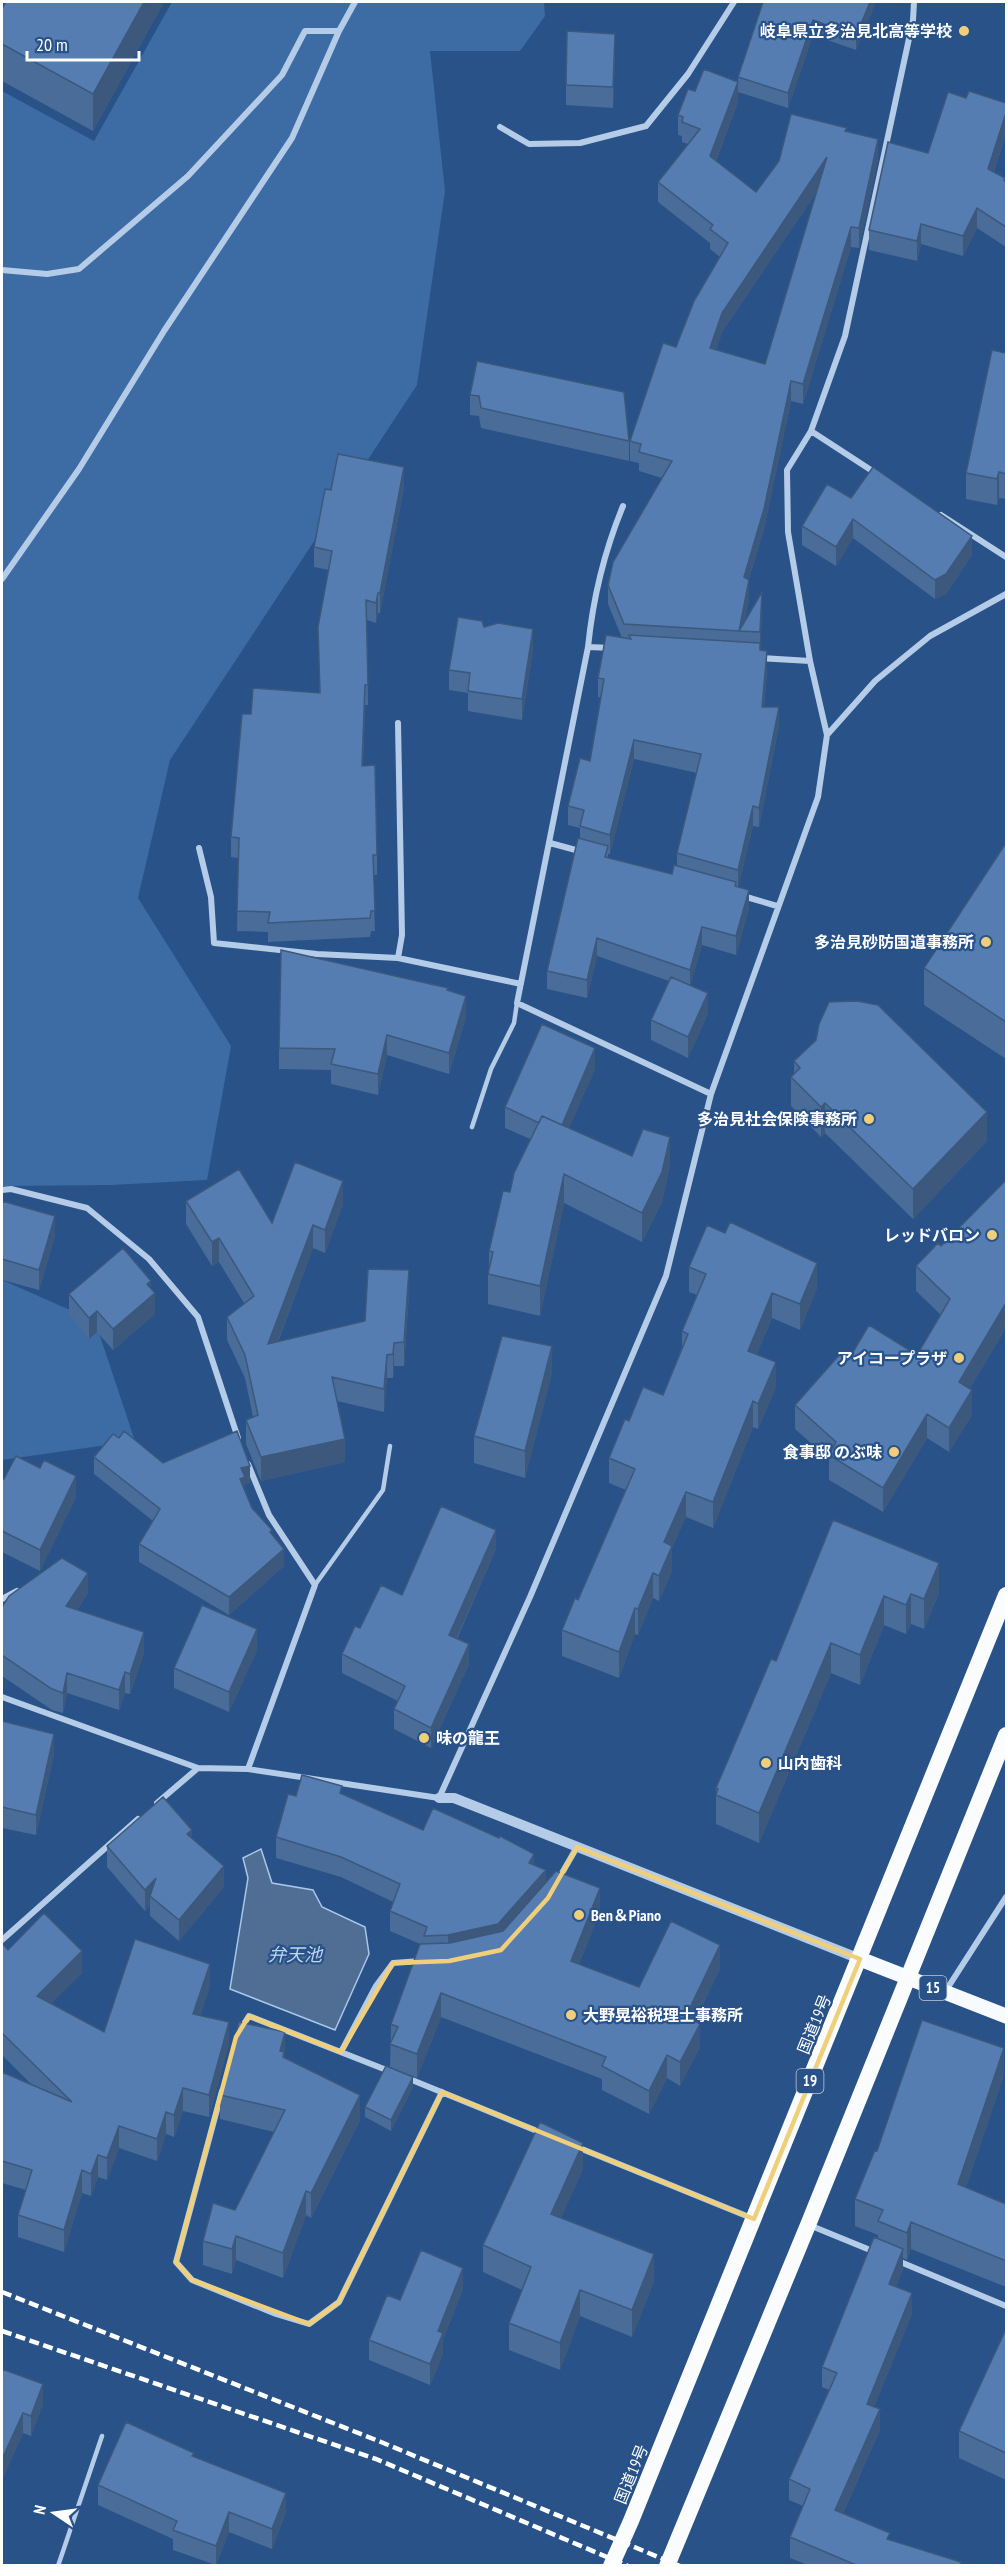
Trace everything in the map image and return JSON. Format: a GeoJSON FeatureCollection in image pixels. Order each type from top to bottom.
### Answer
{"type":"FeatureCollection","features":[{"type":"Feature","properties":{"kind":"highway","name":"国道19号"},"geometry":{"type":"LineString","coordinates":[[611,2565],[860,1959],[1006,1595]]}},
{"type":"Feature","properties":{"kind":"highway"},"geometry":{"type":"LineString","coordinates":[[667,2565],[808,2225],[1006,1735]]}},
{"type":"Feature","properties":{"kind":"main road","name":"15"},"geometry":{"type":"LineString","coordinates":[[860,1959],[1006,2016]]}},
{"type":"Feature","properties":{"kind":"street"},"geometry":{"type":"LineString","coordinates":[[2,579],[79,469],[170,322],[292,138],[339,31],[355,2]]}},
{"type":"Feature","properties":{"kind":"street"},"geometry":{"type":"LineString","coordinates":[[500,127],[528,144],[580,143],[646,126],[688,74],[734,2]]}},
{"type":"Feature","properties":{"kind":"street"},"geometry":{"type":"LineString","coordinates":[[439,1798],[534,1586],[666,1276],[711,1094],[818,796],[827,735],[810,661],[789,532],[788,470],[810,431],[844,336],[913,20],[914,2]]}},
{"type":"Feature","properties":{"kind":"street"},"geometry":{"type":"LineString","coordinates":[[2,270],[47,274],[79,269],[188,176],[282,75],[305,32],[339,31]]}},
{"type":"Feature","properties":{"kind":"street"},"geometry":{"type":"LineString","coordinates":[[810,431],[889,481]]}},
{"type":"Feature","properties":{"kind":"street"},"geometry":{"type":"LineString","coordinates":[[623,506],[609,541],[592,606],[588,647],[517,1003],[711,1094]]}},
{"type":"Feature","properties":{"kind":"street"},"geometry":{"type":"LineString","coordinates":[[938,513],[1006,557]]}},
{"type":"Feature","properties":{"kind":"street"},"geometry":{"type":"LineString","coordinates":[[827,735],[874,681],[930,636],[1006,594]]}},
{"type":"Feature","properties":{"kind":"street"},"geometry":{"type":"LineString","coordinates":[[588,647],[623,649]]}},
{"type":"Feature","properties":{"kind":"street"},"geometry":{"type":"LineString","coordinates":[[752,657],[810,661]]}},
{"type":"Feature","properties":{"kind":"street"},"geometry":{"type":"LineString","coordinates":[[398,723],[402,935],[398,958]]}},
{"type":"Feature","properties":{"kind":"street"},"geometry":{"type":"LineString","coordinates":[[550,843],[595,856]]}},
{"type":"Feature","properties":{"kind":"street"},"geometry":{"type":"LineString","coordinates":[[200,848],[211,897],[214,943],[317,954],[398,958],[521,984]]}},
{"type":"Feature","properties":{"kind":"street"},"geometry":{"type":"LineString","coordinates":[[732,893],[777,906]]}},
{"type":"Feature","properties":{"kind":"street"},"geometry":{"type":"LineString","coordinates":[[2,1190],[11,1190],[87,1208],[149,1259],[198,1317],[241,1445]]}},
{"type":"Feature","properties":{"kind":"street"},"geometry":{"type":"LineString","coordinates":[[245,1455],[269,1515],[315,1585],[248,1768]]}},
{"type":"Feature","properties":{"kind":"street"},"geometry":{"type":"LineString","coordinates":[[2,1599],[20,1590]]}},
{"type":"Feature","properties":{"kind":"street"},"geometry":{"type":"LineString","coordinates":[[2,1697],[198,1768],[248,1768],[439,1798],[454,1798],[860,1959]]}},
{"type":"Feature","properties":{"kind":"street"},"geometry":{"type":"LineString","coordinates":[[155,1805],[198,1768]]}},
{"type":"Feature","properties":{"kind":"street"},"geometry":{"type":"LineString","coordinates":[[2,1940],[146,1812]]}},
{"type":"Feature","properties":{"kind":"street"},"geometry":{"type":"LineString","coordinates":[[554,1887],[577,1846]]}},
{"type":"Feature","properties":{"kind":"street"},"geometry":{"type":"LineString","coordinates":[[945,1992],[1006,1897]]}},
{"type":"Feature","properties":{"kind":"street"},"geometry":{"type":"LineString","coordinates":[[341,2052],[376,1986],[393,1963],[426,1961]]}},
{"type":"Feature","properties":{"kind":"street"},"geometry":{"type":"LineString","coordinates":[[236,2037],[249,2016],[392,2072]]}},
{"type":"Feature","properties":{"kind":"street"},"geometry":{"type":"LineString","coordinates":[[402,2076],[550,2136]]}},
{"type":"Feature","properties":{"kind":"street"},"geometry":{"type":"LineString","coordinates":[[224,2082],[176,2262],[192,2280],[276,2314],[309,2324],[339,2302],[442,2092]]}},
{"type":"Feature","properties":{"kind":"street"},"geometry":{"type":"LineString","coordinates":[[571,2145],[754,2219]]}},
{"type":"Feature","properties":{"kind":"street"},"geometry":{"type":"LineString","coordinates":[[808,2225],[1006,2306]]}},
{"type":"Feature","properties":{"kind":"lane"},"geometry":{"type":"LineString","coordinates":[[472,1127],[491,1069],[514,1023],[517,1003]]}},
{"type":"Feature","properties":{"kind":"lane"},"geometry":{"type":"LineString","coordinates":[[315,1585],[383,1490],[390,1446]]}},
{"type":"Feature","properties":{"kind":"lane"},"geometry":{"type":"LineString","coordinates":[[57,2565],[102,2436]]}},
{"type":"Feature","properties":{"kind":"highlighted area"},"geometry":{"type":"Polygon","coordinates":[[[577,1847],[860,1959],[754,2219],[442,2092],[339,2302],[309,2324],[192,2280],[176,2262],[236,2037],[249,2016],[341,2052],[393,1963],[449,1961],[501,1950],[548,1898],[577,1847]]]}},
{"type":"Feature","properties":{"kind":"shaded area"},"geometry":{"type":"Polygon","coordinates":[[[172,2],[544,2],[545,16],[520,51],[430,51],[445,191],[417,385],[170,760],[138,898],[231,1046],[207,1180],[111,1185],[2,1186],[2,91],[94,141],[172,2]]]}},
{"type":"Feature","properties":{"kind":"shaded area"},"geometry":{"type":"Polygon","coordinates":[[[2,1280],[95,1321],[135,1441],[2,1460],[2,1280]]]}},
{"type":"Feature","properties":{"kind":"water","name":"弁天池"},"geometry":{"type":"Polygon","coordinates":[[[261,1849],[272,1883],[313,1890],[322,1907],[365,1927],[369,1954],[335,2030],[230,1989],[248,1878],[243,1858],[261,1849]]]}},
{"type":"Feature","properties":{"kind":"building"},"geometry":{"type":"Polygon","coordinates":[[[6,2],[144,2],[93,94],[2,44],[2,9],[6,2]]]}},
{"type":"Feature","properties":{"kind":"building"},"geometry":{"type":"Polygon","coordinates":[[[763,2],[870,2],[856,36],[813,20],[788,93],[738,77],[763,2]]]}},
{"type":"Feature","properties":{"kind":"building"},"geometry":{"type":"Polygon","coordinates":[[[567,31],[615,34],[613,87],[566,85],[567,31]]]}},
{"type":"Feature","properties":{"kind":"building"},"geometry":{"type":"Polygon","coordinates":[[[704,69],[738,82],[710,156],[756,192],[779,161],[791,114],[847,128],[845,131],[878,139],[859,228],[851,227],[803,384],[791,381],[764,509],[744,577],[749,580],[739,631],[624,624],[608,585],[613,562],[672,461],[639,452],[641,444],[630,441],[663,343],[676,347],[694,301],[728,243],[710,229],[713,225],[658,182],[700,129],[682,122],[683,117],[678,115],[688,89],[695,91],[704,69]],[[827,157],[722,313],[710,348],[765,364],[827,157]]]}},
{"type":"Feature","properties":{"kind":"building"},"geometry":{"type":"Polygon","coordinates":[[[969,91],[1006,103],[1006,113],[988,169],[1005,178],[1006,227],[977,208],[963,236],[921,224],[917,241],[869,230],[888,142],[928,153],[948,92],[966,98],[969,91]]]}},
{"type":"Feature","properties":{"kind":"building"},"geometry":{"type":"Polygon","coordinates":[[[992,350],[1006,353],[1006,474],[999,472],[997,479],[966,473],[992,350]]]}},
{"type":"Feature","properties":{"kind":"building"},"geometry":{"type":"Polygon","coordinates":[[[477,361],[624,392],[629,441],[481,408],[479,396],[470,395],[477,361]]]}},
{"type":"Feature","properties":{"kind":"building"},"geometry":{"type":"Polygon","coordinates":[[[338,454],[404,467],[380,593],[378,593],[376,603],[366,600],[368,685],[365,685],[362,766],[375,765],[377,855],[373,855],[375,911],[371,911],[370,918],[268,923],[270,912],[237,911],[239,838],[231,837],[242,714],[251,714],[253,688],[320,693],[318,627],[332,551],[314,547],[325,489],[331,490],[338,454]]]}},
{"type":"Feature","properties":{"kind":"building"},"geometry":{"type":"Polygon","coordinates":[[[873,467],[972,536],[946,574],[935,580],[853,519],[836,547],[802,526],[827,484],[851,498],[873,467]]]}},
{"type":"Feature","properties":{"kind":"building"},"geometry":{"type":"Polygon","coordinates":[[[762,592],[760,632],[739,631],[762,592]]]}},
{"type":"Feature","properties":{"kind":"building"},"geometry":{"type":"Polygon","coordinates":[[[458,617],[482,621],[484,627],[498,623],[533,629],[522,699],[468,691],[470,673],[449,670],[458,617]]]}},
{"type":"Feature","properties":{"kind":"building"},"geometry":{"type":"Polygon","coordinates":[[[606,635],[631,639],[629,635],[760,643],[760,650],[767,651],[762,707],[779,707],[759,808],[753,806],[738,870],[677,853],[701,754],[634,740],[610,835],[580,826],[584,810],[568,806],[580,758],[590,761],[604,679],[598,678],[606,635]]]}},
{"type":"Feature","properties":{"kind":"building"},"geometry":{"type":"Polygon","coordinates":[[[578,838],[608,846],[605,857],[672,874],[674,865],[736,882],[735,886],[749,890],[736,936],[702,927],[690,970],[597,938],[587,980],[547,971],[578,838]]]}},
{"type":"Feature","properties":{"kind":"building","name":"多治見砂防国道事務所"},"geometry":{"type":"Polygon","coordinates":[[[1006,843],[1006,1022],[924,968],[1006,843]]]}},
{"type":"Feature","properties":{"kind":"building"},"geometry":{"type":"Polygon","coordinates":[[[281,950],[448,988],[447,990],[466,996],[449,1053],[387,1035],[378,1074],[331,1064],[335,1049],[279,1048],[281,950]]]}},
{"type":"Feature","properties":{"kind":"building"},"geometry":{"type":"Polygon","coordinates":[[[671,977],[708,993],[688,1037],[651,1020],[671,977]]]}},
{"type":"Feature","properties":{"kind":"building"},"geometry":{"type":"Polygon","coordinates":[[[857,1001],[878,1005],[987,1112],[913,1189],[825,1103],[821,1107],[791,1077],[800,1068],[794,1061],[816,1040],[819,1024],[829,1002],[857,1001]]]}},
{"type":"Feature","properties":{"kind":"building"},"geometry":{"type":"Polygon","coordinates":[[[542,1024],[595,1048],[562,1125],[542,1116],[539,1123],[505,1107],[542,1024]]]}},
{"type":"Feature","properties":{"kind":"building"},"geometry":{"type":"Polygon","coordinates":[[[542,1116],[632,1156],[643,1129],[670,1137],[662,1172],[642,1213],[564,1174],[540,1286],[488,1274],[493,1252],[489,1251],[503,1191],[510,1192],[514,1173],[542,1116]]]}},
{"type":"Feature","properties":{"kind":"building"},"geometry":{"type":"Polygon","coordinates":[[[295,1162],[343,1181],[325,1230],[313,1225],[268,1344],[365,1321],[368,1269],[409,1270],[404,1342],[394,1343],[393,1354],[387,1355],[384,1389],[332,1377],[345,1439],[261,1457],[246,1420],[258,1415],[245,1355],[227,1317],[254,1296],[219,1238],[212,1242],[186,1201],[239,1169],[272,1223],[295,1162]]]}},
{"type":"Feature","properties":{"kind":"building"},"geometry":{"type":"Polygon","coordinates":[[[1006,1180],[1006,1303],[959,1382],[972,1390],[949,1428],[927,1414],[883,1488],[829,1455],[836,1442],[795,1405],[841,1353],[849,1359],[869,1325],[917,1355],[950,1299],[916,1266],[938,1243],[941,1246],[1006,1180]]]}},
{"type":"Feature","properties":{"kind":"building"},"geometry":{"type":"Polygon","coordinates":[[[2,1201],[55,1216],[39,1270],[2,1259],[2,1201]]]}},
{"type":"Feature","properties":{"kind":"building"},"geometry":{"type":"Polygon","coordinates":[[[730,1222],[817,1263],[800,1304],[772,1293],[748,1351],[776,1362],[758,1404],[753,1401],[713,1502],[686,1492],[664,1542],[672,1546],[659,1576],[653,1573],[638,1609],[635,1608],[619,1652],[562,1630],[575,1598],[578,1600],[635,1469],[609,1458],[625,1419],[629,1421],[643,1387],[663,1395],[688,1334],[682,1331],[706,1274],[689,1267],[707,1225],[725,1233],[730,1222]]]}},
{"type":"Feature","properties":{"kind":"building"},"geometry":{"type":"Polygon","coordinates":[[[123,1248],[151,1281],[147,1284],[155,1293],[113,1329],[97,1311],[89,1318],[69,1294],[123,1248]]]}},
{"type":"Feature","properties":{"kind":"building"},"geometry":{"type":"Polygon","coordinates":[[[502,1336],[552,1346],[525,1451],[474,1436],[502,1336]]]}},
{"type":"Feature","properties":{"kind":"building"},"geometry":{"type":"Polygon","coordinates":[[[124,1431],[163,1463],[237,1431],[250,1466],[241,1468],[245,1477],[240,1479],[252,1508],[272,1530],[270,1532],[284,1549],[229,1597],[139,1544],[160,1509],[94,1457],[113,1434],[119,1438],[124,1431]]]}},
{"type":"Feature","properties":{"kind":"building"},"geometry":{"type":"Polygon","coordinates":[[[16,1456],[40,1468],[44,1460],[76,1476],[40,1550],[2,1531],[2,1478],[4,1479],[16,1456]]]}},
{"type":"Feature","properties":{"kind":"building"},"geometry":{"type":"Polygon","coordinates":[[[441,1506],[496,1530],[449,1635],[469,1644],[431,1728],[394,1709],[405,1686],[342,1654],[355,1626],[360,1628],[381,1585],[402,1595],[441,1506]]]}},
{"type":"Feature","properties":{"kind":"building"},"geometry":{"type":"Polygon","coordinates":[[[833,1520],[939,1563],[924,1599],[911,1594],[906,1605],[884,1596],[860,1655],[831,1643],[759,1813],[716,1795],[718,1789],[716,1788],[771,1659],[776,1661],[833,1520]]]}},
{"type":"Feature","properties":{"kind":"building"},"geometry":{"type":"Polygon","coordinates":[[[62,1558],[88,1573],[66,1606],[144,1632],[130,1674],[125,1672],[119,1690],[67,1673],[63,1693],[52,1689],[2,1655],[2,1607],[9,1596],[62,1558]]]}},
{"type":"Feature","properties":{"kind":"building"},"geometry":{"type":"Polygon","coordinates":[[[202,1605],[257,1629],[229,1692],[174,1668],[202,1605]]]}},
{"type":"Feature","properties":{"kind":"building"},"geometry":{"type":"Polygon","coordinates":[[[2,1721],[54,1734],[36,1815],[2,1807],[2,1721]]]}},
{"type":"Feature","properties":{"kind":"building"},"geometry":{"type":"Polygon","coordinates":[[[302,1775],[342,1786],[340,1793],[423,1830],[433,1808],[499,1838],[500,1836],[534,1854],[529,1863],[546,1870],[498,1924],[448,1935],[424,1936],[427,1927],[390,1911],[400,1884],[341,1857],[276,1837],[288,1794],[296,1796],[302,1775]]]}},
{"type":"Feature","properties":{"kind":"building"},"geometry":{"type":"Polygon","coordinates":[[[163,1797],[192,1830],[187,1834],[224,1866],[179,1920],[150,1896],[156,1878],[145,1890],[107,1846],[163,1797]]]}},
{"type":"Feature","properties":{"kind":"building"},"geometry":{"type":"Polygon","coordinates":[[[556,1871],[600,1888],[571,1961],[639,1987],[671,1921],[720,1945],[686,2016],[700,2024],[680,2062],[667,2055],[649,2091],[602,2066],[606,2057],[441,1993],[417,2054],[390,2044],[398,2027],[391,2024],[420,1944],[450,1943],[503,1931],[556,1871]]]}},
{"type":"Feature","properties":{"kind":"building"},"geometry":{"type":"Polygon","coordinates":[[[44,1913],[82,1951],[37,1996],[104,2032],[135,1939],[210,1964],[193,2014],[229,2022],[209,2095],[183,2088],[174,2115],[166,2112],[157,2139],[119,2126],[107,2158],[98,2155],[91,2174],[82,2170],[64,2230],[18,2215],[32,2170],[2,2161],[2,2072],[72,2102],[2,2033],[2,1943],[8,1950],[44,1913]]]}},
{"type":"Feature","properties":{"kind":"building"},"geometry":{"type":"Polygon","coordinates":[[[922,2020],[1004,2048],[958,2184],[1006,2204],[1006,2261],[911,2222],[907,2233],[878,2221],[883,2210],[855,2199],[875,2150],[877,2151],[922,2020]]]}},
{"type":"Feature","properties":{"kind":"building"},"geometry":{"type":"Polygon","coordinates":[[[239,2022],[285,2032],[280,2051],[284,2052],[283,2057],[360,2095],[311,2193],[306,2191],[283,2253],[236,2236],[232,2249],[203,2241],[213,2203],[235,2210],[285,2110],[220,2095],[239,2022]]]}},
{"type":"Feature","properties":{"kind":"building"},"geometry":{"type":"Polygon","coordinates":[[[386,2066],[413,2077],[391,2120],[365,2107],[386,2066]]]}},
{"type":"Feature","properties":{"kind":"building"},"geometry":{"type":"Polygon","coordinates":[[[540,2122],[583,2143],[551,2214],[654,2254],[632,2310],[580,2290],[560,2343],[509,2323],[531,2267],[483,2245],[540,2122]]]}},
{"type":"Feature","properties":{"kind":"building"},"geometry":{"type":"Polygon","coordinates":[[[874,2237],[903,2249],[889,2284],[912,2293],[867,2404],[880,2409],[835,2510],[890,2533],[887,2539],[961,2562],[960,2565],[856,2565],[790,2537],[810,2489],[789,2479],[837,2373],[822,2367],[874,2237]]]}},
{"type":"Feature","properties":{"kind":"building"},"geometry":{"type":"Polygon","coordinates":[[[421,2250],[463,2268],[438,2331],[443,2333],[430,2364],[369,2340],[387,2295],[400,2300],[421,2250]]]}},
{"type":"Feature","properties":{"kind":"building"},"geometry":{"type":"Polygon","coordinates":[[[1006,2329],[1006,2453],[959,2431],[1006,2329]]]}},
{"type":"Feature","properties":{"kind":"building"},"geometry":{"type":"Polygon","coordinates":[[[2,2369],[43,2384],[31,2416],[23,2413],[2,2459],[2,2369]]]}},
{"type":"Feature","properties":{"kind":"building"},"geometry":{"type":"Polygon","coordinates":[[[126,2422],[194,2453],[192,2456],[286,2493],[272,2529],[229,2512],[216,2546],[173,2530],[177,2521],[98,2485],[126,2422]]]}},
{"type":"Feature","properties":{"kind":"railway"},"geometry":{"type":"LineString","coordinates":[[2,2292],[381,2442],[680,2566]]}},
{"type":"Feature","properties":{"kind":"railway"},"geometry":{"type":"LineString","coordinates":[[2,2331],[376,2459],[628,2566]]}},
{"type":"Feature","properties":{"kind":"place","name":"岐阜県立多治見北高等学校"},"geometry":{"type":"Point","coordinates":[964,31]}},
{"type":"Feature","properties":{"kind":"place","name":"多治見砂防国道事務所"},"geometry":{"type":"Point","coordinates":[986,942]}},
{"type":"Feature","properties":{"kind":"place","name":"多治見社会保険事務所"},"geometry":{"type":"Point","coordinates":[869,1119]}},
{"type":"Feature","properties":{"kind":"place","name":"レッドバロン"},"geometry":{"type":"Point","coordinates":[992,1235]}},
{"type":"Feature","properties":{"kind":"place","name":"アイコープラザ"},"geometry":{"type":"Point","coordinates":[959,1358]}},
{"type":"Feature","properties":{"kind":"place","name":"食事邸 のぶ味"},"geometry":{"type":"Point","coordinates":[894,1452]}},
{"type":"Feature","properties":{"kind":"place","name":"味の龍王"},"geometry":{"type":"Point","coordinates":[424,1738]}},
{"type":"Feature","properties":{"kind":"place","name":"山内歯科"},"geometry":{"type":"Point","coordinates":[766,1763]}},
{"type":"Feature","properties":{"kind":"place","name":"Ben＆Piano"},"geometry":{"type":"Point","coordinates":[579,1915]}},
{"type":"Feature","properties":{"kind":"place","name":"大野晃裕税理士事務所"},"geometry":{"type":"Point","coordinates":[571,2015]}}]}
